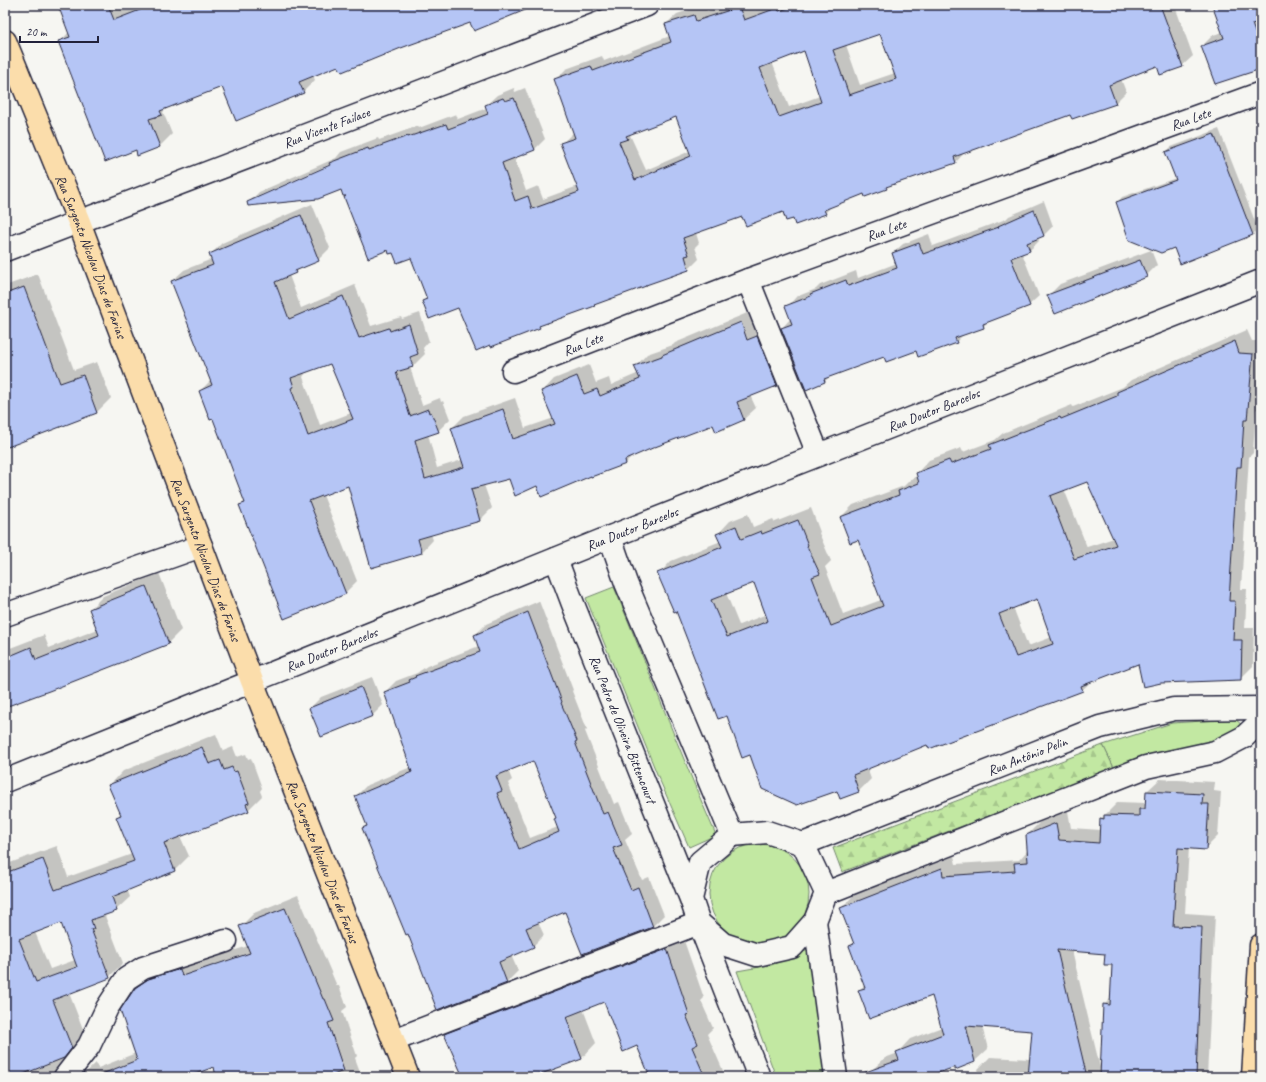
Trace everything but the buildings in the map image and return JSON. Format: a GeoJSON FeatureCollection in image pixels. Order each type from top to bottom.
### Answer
{"type":"FeatureCollection","features":[{"type":"Feature","properties":{"kind":"main road","name":"Rua Sargento Nicolau Dias de Farias"},"geometry":{"type":"LineString","coordinates":[[5,41],[79,222],[252,681],[408,1077]]}},
{"type":"Feature","properties":{"kind":"main road"},"geometry":{"type":"LineString","coordinates":[[1253,1077],[1261,945]]}},
{"type":"Feature","properties":{"kind":"street","name":"Rua Vicente Failace"},"geometry":{"type":"LineString","coordinates":[[5,250],[647,5]]}},
{"type":"Feature","properties":{"kind":"street","name":"Rua Lete"},"geometry":{"type":"LineString","coordinates":[[513,371],[748,280],[1261,93]]}},
{"type":"Feature","properties":{"kind":"street"},"geometry":{"type":"LineString","coordinates":[[748,280],[818,454]]}},
{"type":"Feature","properties":{"kind":"street","name":"Rua Doutor Barcelos"},"geometry":{"type":"LineString","coordinates":[[5,781],[818,454],[1261,281]]}},
{"type":"Feature","properties":{"kind":"street"},"geometry":{"type":"LineString","coordinates":[[610,537],[626,583],[732,835]]}},
{"type":"Feature","properties":{"kind":"street"},"geometry":{"type":"LineString","coordinates":[[5,615],[201,546]]}},
{"type":"Feature","properties":{"kind":"street","name":"Rua Pedro de Oliveira Bittencourt"},"geometry":{"type":"LineString","coordinates":[[556,559],[691,899]]}},
{"type":"Feature","properties":{"kind":"street","name":"Rua Antônio Pelin"},"geometry":{"type":"LineString","coordinates":[[803,844],[1100,727],[1174,709],[1261,708]]}},
{"type":"Feature","properties":{"kind":"street"},"geometry":{"type":"LineString","coordinates":[[826,893],[1146,768],[1215,752],[1244,737],[1261,721]]}},
{"type":"Feature","properties":{"kind":"street"},"geometry":{"type":"LineString","coordinates":[[699,923],[723,944],[757,954],[792,947],[815,921],[826,893],[803,844],[766,832],[732,835],[700,862],[691,899],[699,923],[759,1077]]}},
{"type":"Feature","properties":{"kind":"street"},"geometry":{"type":"LineString","coordinates":[[815,921],[836,1077]]}},
{"type":"Feature","properties":{"kind":"street"},"geometry":{"type":"LineString","coordinates":[[394,1040],[699,923]]}},
{"type":"Feature","properties":{"kind":"street"},"geometry":{"type":"LineString","coordinates":[[65,1077],[88,1046],[107,1008],[126,979],[144,968],[226,941]]}},
{"type":"Feature","properties":{"kind":"green space"},"geometry":{"type":"Polygon","coordinates":[[[614,587],[716,835],[689,847],[657,774],[586,598],[614,587]]]}},
{"type":"Feature","properties":{"kind":"green space"},"geometry":{"type":"Polygon","coordinates":[[[1235,719],[1242,725],[1235,736],[1114,768],[1103,745],[1172,723],[1235,719]]]}},
{"type":"Feature","properties":{"kind":"green space"},"geometry":{"type":"Polygon","coordinates":[[[1103,745],[1114,768],[842,872],[833,848],[1103,745]]]}},
{"type":"Feature","properties":{"kind":"green space"},"geometry":{"type":"Polygon","coordinates":[[[759,844],[778,848],[794,859],[805,875],[809,894],[805,913],[794,929],[778,940],[759,944],[740,940],[724,929],[713,913],[709,894],[713,875],[724,859],[740,848],[759,844]]]}},
{"type":"Feature","properties":{"kind":"green space"},"geometry":{"type":"Polygon","coordinates":[[[808,950],[827,1077],[776,1077],[737,971],[771,965],[808,950]]]}}]}
